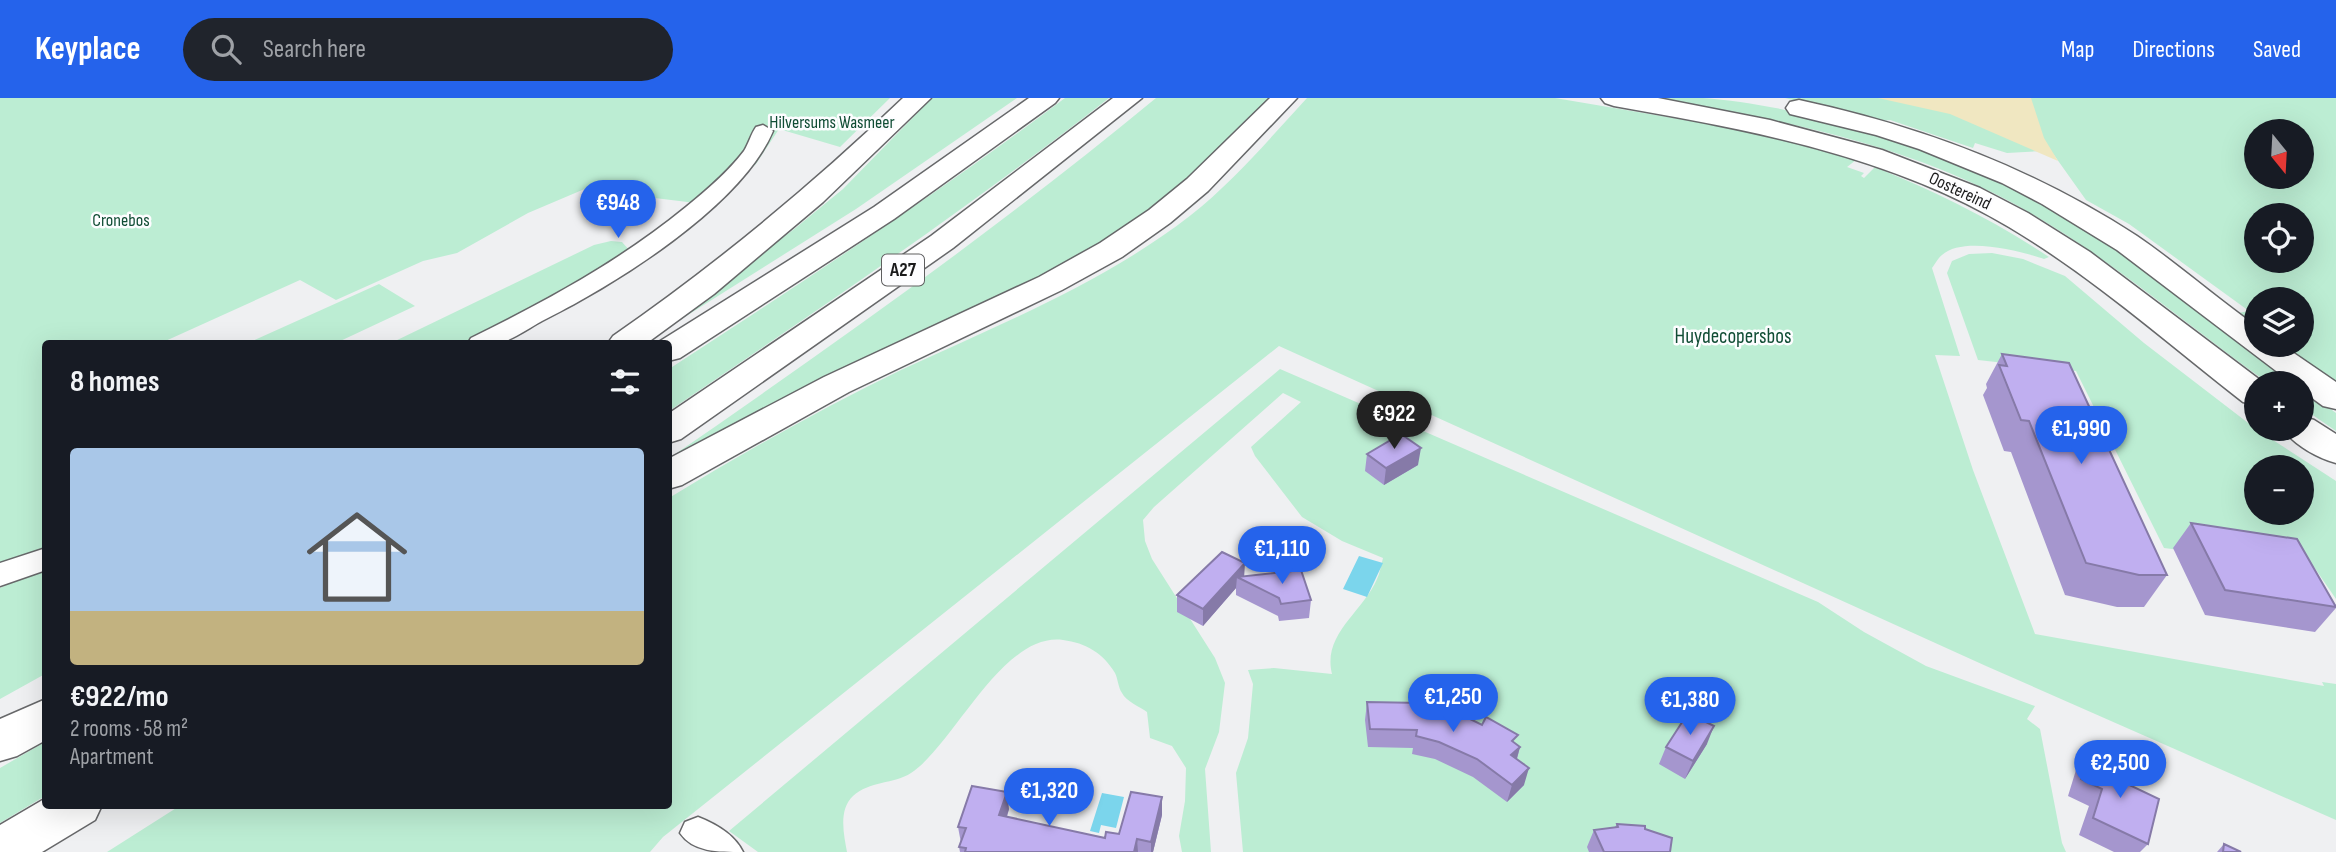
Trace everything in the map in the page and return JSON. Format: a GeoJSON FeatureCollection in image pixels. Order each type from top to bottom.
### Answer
{"type":"FeatureCollection","features":[{"type":"Feature","properties":{"kind":"main road"},"geometry":{"type":"LineString","coordinates":[[629,340],[684,301],[825,188],[918,98]]}},
{"type":"Feature","properties":{"kind":"main road"},"geometry":{"type":"LineString","coordinates":[[672,348],[884,213],[1046,98]]}},
{"type":"Feature","properties":{"kind":"main road","name":"A27"},"geometry":{"type":"LineString","coordinates":[[672,428],[942,242],[1129,98]]}},
{"type":"Feature","properties":{"kind":"main road"},"geometry":{"type":"LineString","coordinates":[[672,474],[799,404],[1044,286],[1116,246],[1198,186],[1284,98]]}},
{"type":"Feature","properties":{"kind":"main road","name":"Oostereind"},"geometry":{"type":"LineString","coordinates":[[1614,98],[1791,132],[1892,162],[1957,188],[2016,218],[2064,249],[2244,385]]}},
{"type":"Feature","properties":{"kind":"main road","name":"Oostereind"},"geometry":{"type":"LineString","coordinates":[[1746,98],[1812,110],[1906,136],[2031,187],[2128,244],[2244,333]]}},
{"type":"Feature","properties":{"kind":"main road"},"geometry":{"type":"LineString","coordinates":[[2277,357],[2336,398]]}},
{"type":"Feature","properties":{"kind":"main road"},"geometry":{"type":"LineString","coordinates":[[2314,437],[2336,451]]}},
{"type":"Feature","properties":{"kind":"main road"},"geometry":{"type":"LineString","coordinates":[[0,742],[42,718]]}},
{"type":"Feature","properties":{"kind":"main road"},"geometry":{"type":"LineString","coordinates":[[0,851],[72,809]]}},
{"type":"Feature","properties":{"kind":"street"},"geometry":{"type":"LineString","coordinates":[[486,340],[572,296],[639,253],[732,177],[750,157],[762,139],[763,131]]}},
{"type":"Feature","properties":{"kind":"street"},"geometry":{"type":"LineString","coordinates":[[0,575],[42,559]]}},
{"type":"Feature","properties":{"kind":"green space","name":"Cronebos"},"geometry":{"type":"Polygon","coordinates":[[[0,98],[890,98],[840,147],[779,129],[756,164],[712,205],[622,194],[594,185],[528,213],[457,253],[423,261],[336,300],[300,280],[168,340],[42,340],[42,552],[0,567],[0,98]]]}},
{"type":"Feature","properties":{"kind":"green space"},"geometry":{"type":"Polygon","coordinates":[[[932,98],[1017,98],[856,209],[664,330],[640,340],[793,230],[843,189],[932,98]]]}},
{"type":"Feature","properties":{"kind":"green space"},"geometry":{"type":"Polygon","coordinates":[[[1065,98],[1109,98],[947,219],[672,409],[672,367],[919,203],[1065,98]]]}},
{"type":"Feature","properties":{"kind":"green space"},"geometry":{"type":"Polygon","coordinates":[[[1156,98],[1274,98],[1187,183],[1099,247],[1033,282],[672,457],[916,284],[1156,98]]]}},
{"type":"Feature","properties":{"kind":"green space","name":"Huydecopersbos"},"geometry":{"type":"Polygon","coordinates":[[[1307,98],[1555,98],[1744,130],[1856,160],[1847,167],[1864,173],[1861,176],[1864,178],[1875,167],[1920,186],[2007,231],[2049,257],[2044,259],[2021,252],[1977,246],[1951,249],[1942,255],[1932,268],[1960,356],[1935,355],[1973,470],[2035,634],[2324,686],[2322,682],[2336,684],[2336,820],[1986,666],[1279,346],[663,837],[650,852],[107,852],[175,809],[672,809],[672,496],[842,400],[1087,282],[1158,239],[1191,215],[1251,159],[1307,98]]]}},
{"type":"Feature","properties":{"kind":"green space"},"geometry":{"type":"Polygon","coordinates":[[[1650,98],[1703,98],[1790,111],[1884,136],[1976,170],[2017,189],[2086,230],[2244,344],[2244,357],[2261,357],[2280,371],[2251,371],[2075,241],[2007,200],[1965,179],[1878,147],[1742,114],[1650,98]]]}},
{"type":"Feature","properties":{"kind":"green space"},"geometry":{"type":"Polygon","coordinates":[[[1785,98],[2336,98],[2336,385],[2298,357],[2314,357],[2314,287],[2244,287],[2244,307],[2129,224],[2086,200],[2054,155],[2043,151],[2007,153],[1975,143],[1973,148],[1890,120],[1879,121],[1785,98]]]}},
{"type":"Feature","properties":{"kind":"green space"},"geometry":{"type":"Polygon","coordinates":[[[611,241],[622,242],[630,251],[472,340],[397,340],[594,245],[611,241]]]}},
{"type":"Feature","properties":{"kind":"green space"},"geometry":{"type":"Polygon","coordinates":[[[1992,253],[2023,259],[2065,276],[2144,343],[2244,420],[2244,441],[2274,441],[2296,455],[2244,455],[2244,525],[2314,525],[2314,467],[2336,481],[2336,599],[2314,567],[2164,548],[2076,371],[1978,360],[1947,273],[1952,261],[1969,254],[1992,253]]]}},
{"type":"Feature","properties":{"kind":"green space"},"geometry":{"type":"Polygon","coordinates":[[[379,284],[415,306],[342,340],[255,340],[379,284]]]}},
{"type":"Feature","properties":{"kind":"green space"},"geometry":{"type":"Polygon","coordinates":[[[1280,369],[1818,602],[1864,632],[1926,666],[2035,706],[2027,719],[2040,729],[2066,852],[1243,852],[1236,773],[1248,738],[1253,684],[1248,670],[1274,668],[1332,674],[1330,660],[1338,635],[1371,591],[1383,558],[1342,541],[1302,517],[1255,456],[1251,447],[1301,402],[1283,393],[1154,507],[1143,520],[1145,541],[1152,559],[1215,658],[1225,683],[1219,732],[1205,769],[1211,852],[1182,852],[1179,836],[1185,801],[1186,768],[1172,746],[1150,738],[1147,712],[1124,696],[1115,673],[1105,660],[1086,646],[1063,640],[1041,642],[1020,653],[999,671],[927,759],[911,773],[866,788],[853,796],[844,815],[847,852],[758,852],[729,831],[1280,369]]]}},
{"type":"Feature","properties":{"kind":"green space"},"geometry":{"type":"Polygon","coordinates":[[[2314,397],[2336,413],[2336,431],[2314,416],[2314,397]]]}},
{"type":"Feature","properties":{"kind":"green space"},"geometry":{"type":"Polygon","coordinates":[[[42,569],[42,676],[0,699],[0,588],[42,569]]]}},
{"type":"Feature","properties":{"kind":"green space"},"geometry":{"type":"Polygon","coordinates":[[[42,744],[42,798],[0,823],[0,768],[42,744]]]}},
{"type":"Feature","properties":{"kind":"sand"},"geometry":{"type":"Polygon","coordinates":[[[1878,98],[2031,98],[2044,138],[2058,161],[1950,114],[1878,98]]]}},
{"type":"Feature","properties":{"kind":"water"},"geometry":{"type":"Polygon","coordinates":[[[1359,556],[1383,563],[1367,597],[1343,589],[1359,556]]]}},
{"type":"Feature","properties":{"kind":"water"},"geometry":{"type":"Polygon","coordinates":[[[1102,793],[1124,797],[1116,828],[1101,825],[1099,833],[1090,831],[1102,793]]]}},
{"type":"Feature","properties":{"kind":"building"},"geometry":{"type":"Polygon","coordinates":[[[2002,354],[2069,363],[2167,575],[2139,575],[2086,563],[2029,421],[2021,420],[1999,365],[2007,366],[2002,354]]]}},
{"type":"Feature","properties":{"kind":"building"},"geometry":{"type":"Polygon","coordinates":[[[1401,434],[1421,448],[1386,468],[1367,454],[1401,434]]]}},
{"type":"Feature","properties":{"kind":"building"},"geometry":{"type":"Polygon","coordinates":[[[2191,523],[2297,539],[2336,607],[2225,590],[2191,523]]]}},
{"type":"Feature","properties":{"kind":"building"},"geometry":{"type":"Polygon","coordinates":[[[1222,552],[1245,563],[1203,609],[1177,595],[1222,552]]]}},
{"type":"Feature","properties":{"kind":"building"},"geometry":{"type":"Polygon","coordinates":[[[1301,570],[1311,600],[1281,604],[1279,598],[1237,577],[1301,570]]]}},
{"type":"Feature","properties":{"kind":"building"},"geometry":{"type":"Polygon","coordinates":[[[1367,702],[1422,703],[1450,709],[1482,725],[1486,717],[1518,735],[1512,741],[1520,747],[1511,755],[1529,768],[1512,785],[1477,759],[1439,742],[1416,736],[1417,730],[1370,729],[1367,702]]]}},
{"type":"Feature","properties":{"kind":"building"},"geometry":{"type":"Polygon","coordinates":[[[1688,713],[1714,726],[1693,761],[1666,747],[1688,713]]]}},
{"type":"Feature","properties":{"kind":"building"},"geometry":{"type":"Polygon","coordinates":[[[2089,753],[2127,770],[2123,782],[2159,799],[2148,844],[2093,818],[2102,789],[2081,779],[2089,753]]]}},
{"type":"Feature","properties":{"kind":"building"},"geometry":{"type":"Polygon","coordinates":[[[972,786],[1007,792],[999,815],[1105,838],[1106,832],[1119,834],[1131,792],[1162,797],[1151,842],[1137,839],[1134,852],[965,852],[966,848],[959,847],[966,828],[958,827],[972,786]]]}},
{"type":"Feature","properties":{"kind":"building"},"geometry":{"type":"Polygon","coordinates":[[[1617,824],[1645,826],[1645,829],[1672,838],[1670,852],[1604,852],[1594,830],[1618,827],[1617,824]]]}},
{"type":"Feature","properties":{"kind":"building"},"geometry":{"type":"Polygon","coordinates":[[[2224,844],[2241,852],[2223,852],[2224,844]]]}},
{"type":"Feature","properties":{"kind":"park label","name":"Hilversums Wasmeer"},"geometry":{"type":"Point","coordinates":[832,122]}}]}
